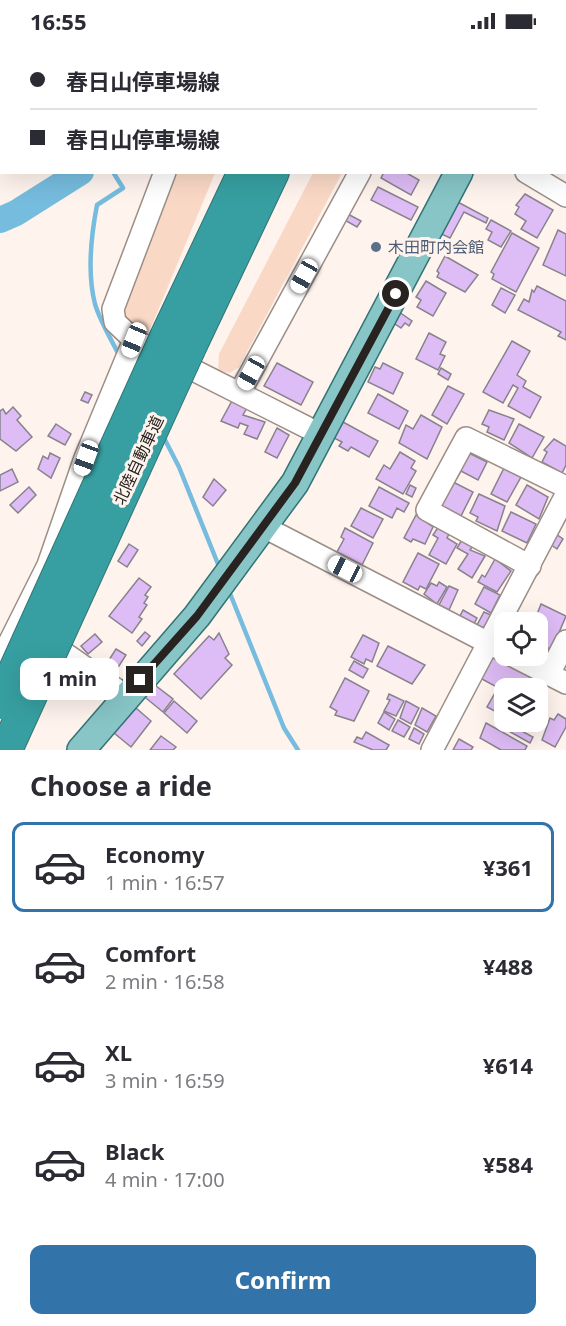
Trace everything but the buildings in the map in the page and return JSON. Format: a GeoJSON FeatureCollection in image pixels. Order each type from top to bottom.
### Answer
{"type":"FeatureCollection","features":[{"type":"Feature","properties":{"kind":"highway","name":"北陸自動車道"},"geometry":{"type":"LineString","coordinates":[[6,750],[177,343],[243,174]]}},
{"type":"Feature","properties":{"kind":"highway","name":"北陸自動車道"},"geometry":{"type":"LineString","coordinates":[[0,703],[177,343],[272,174]]}},
{"type":"Feature","properties":{"kind":"main road"},"geometry":{"type":"LineString","coordinates":[[81,750],[197,616],[295,483],[458,174]]}},
{"type":"Feature","properties":{"kind":"street"},"geometry":{"type":"LineString","coordinates":[[164,174],[113,309],[115,322],[134,340],[322,435]]}},
{"type":"Feature","properties":{"kind":"street"},"geometry":{"type":"LineString","coordinates":[[240,392],[359,174]]}},
{"type":"Feature","properties":{"kind":"street"},"geometry":{"type":"LineString","coordinates":[[529,174],[566,196]]}},
{"type":"Feature","properties":{"kind":"street"},"geometry":{"type":"LineString","coordinates":[[0,661],[48,565],[86,458],[134,340]]}},
{"type":"Feature","properties":{"kind":"street"},"geometry":{"type":"LineString","coordinates":[[510,612],[530,566],[565,497],[466,438],[427,510],[530,566]]}},
{"type":"Feature","properties":{"kind":"street"},"geometry":{"type":"LineString","coordinates":[[264,527],[494,645]]}},
{"type":"Feature","properties":{"kind":"street"},"geometry":{"type":"LineString","coordinates":[[19,621],[126,696]]}},
{"type":"Feature","properties":{"kind":"street"},"geometry":{"type":"LineString","coordinates":[[532,666],[557,679],[566,640]]}},
{"type":"Feature","properties":{"kind":"street"},"geometry":{"type":"LineString","coordinates":[[432,750],[494,649]]}},
{"type":"Feature","properties":{"kind":"shaded area"},"geometry":{"type":"Polygon","coordinates":[[[173,174],[215,174],[147,337],[124,318],[122,303],[173,174]]]}},
{"type":"Feature","properties":{"kind":"shaded area"},"geometry":{"type":"Polygon","coordinates":[[[312,174],[341,174],[239,367],[230,373],[218,370],[219,354],[312,174]]]}},
{"type":"Feature","properties":{"kind":"waterway"},"geometry":{"type":"LineString","coordinates":[[0,220],[16,213],[78,174]]}},
{"type":"Feature","properties":{"kind":"waterway"},"geometry":{"type":"LineString","coordinates":[[114,174],[123,188],[97,205],[92,242],[91,280],[95,304],[119,355]]}},
{"type":"Feature","properties":{"kind":"waterway"},"geometry":{"type":"LineString","coordinates":[[163,436],[179,467],[220,569]]}},
{"type":"Feature","properties":{"kind":"waterway"},"geometry":{"type":"LineString","coordinates":[[229,591],[284,728],[298,750]]}},
{"type":"Feature","properties":{"kind":"place","name":"木田町内会館"},"geometry":{"type":"Point","coordinates":[376,247]}},
{"type":"Feature","properties":{"kind":"route"},"geometry":{"type":"LineString","coordinates":[[140,680],[197,616],[295,483],[396,294]]}}]}
